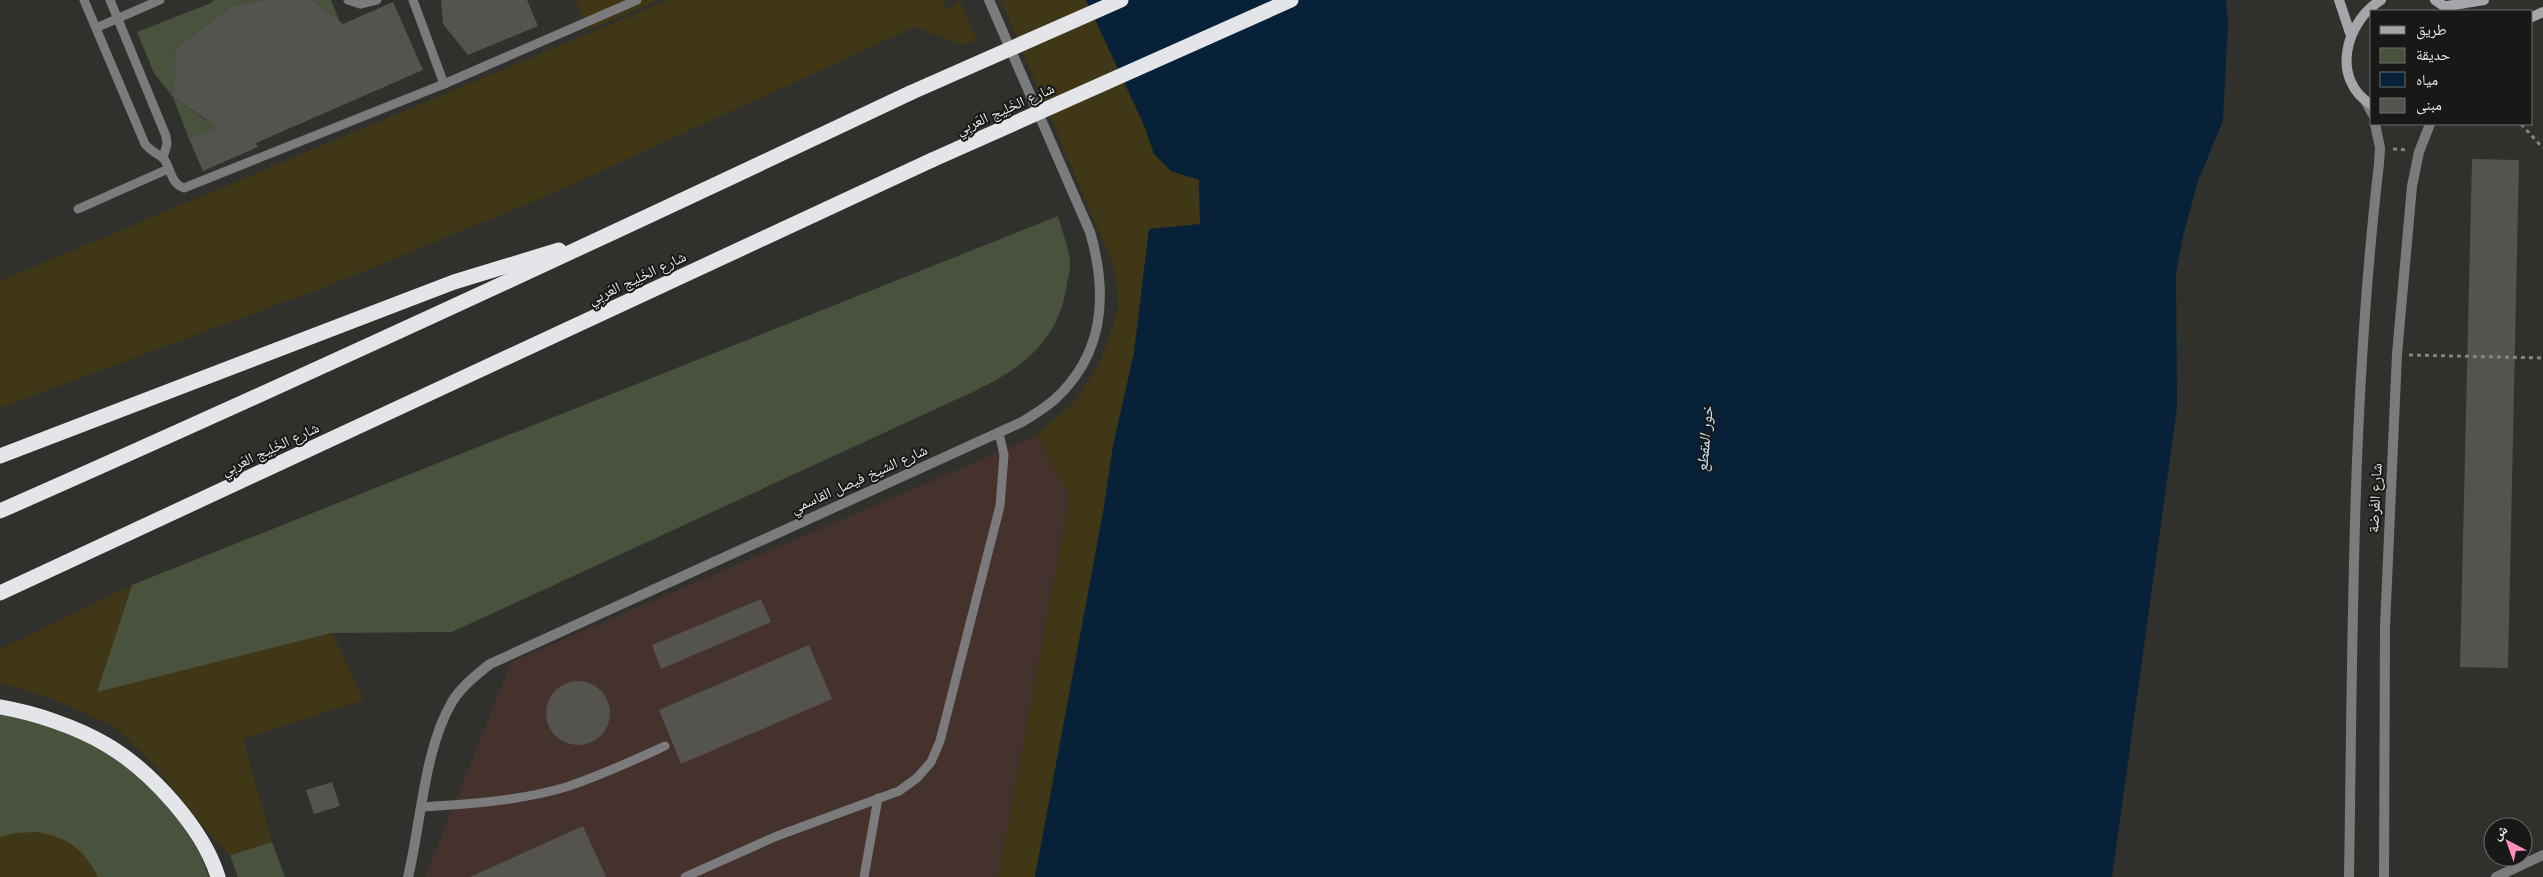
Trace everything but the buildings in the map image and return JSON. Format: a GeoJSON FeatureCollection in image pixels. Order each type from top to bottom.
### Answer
{"type":"FeatureCollection","features":[{"type":"Feature","properties":{"kind":"highway"},"geometry":{"type":"LineString","coordinates":[[0,510],[191,426],[616,233],[910,93],[1121,0]]}},
{"type":"Feature","properties":{"kind":"highway","name":"شارع الخَلِيج العَربِي"},"geometry":{"type":"LineString","coordinates":[[0,593],[932,160],[1291,0]]}},
{"type":"Feature","properties":{"kind":"highway"},"geometry":{"type":"LineString","coordinates":[[0,456],[454,282],[616,233]]}},
{"type":"Feature","properties":{"kind":"highway"},"geometry":{"type":"LineString","coordinates":[[0,707],[32,712],[108,745],[147,776],[183,812],[214,862],[218,877]]}},
{"type":"Feature","properties":{"kind":"street","name":"شارع الشيخ فيصل القاسمي"},"geometry":{"type":"LineString","coordinates":[[408,877],[441,725],[452,701],[469,681],[490,664],[1022,422],[1054,400],[1078,371],[1095,337],[1102,300],[1099,262],[1090,232],[989,0]]}},
{"type":"Feature","properties":{"kind":"street"},"geometry":{"type":"LineString","coordinates":[[2338,0],[2350,33]]}},
{"type":"Feature","properties":{"kind":"street"},"geometry":{"type":"LineString","coordinates":[[2369,103],[2352,82],[2346,58],[2350,33],[2359,18],[2381,0]]}},
{"type":"Feature","properties":{"kind":"street"},"geometry":{"type":"LineString","coordinates":[[2435,0],[2449,9],[2484,0]]}},
{"type":"Feature","properties":{"kind":"street","name":"شارع الفَرضة"},"geometry":{"type":"LineString","coordinates":[[2349,877],[2358,418],[2364,309],[2380,148],[2376,125]]}},
{"type":"Feature","properties":{"kind":"street","name":"شارع الفَرضة"},"geometry":{"type":"LineString","coordinates":[[2384,877],[2385,627],[2397,354],[2412,186],[2419,152],[2430,125]]}},
{"type":"Feature","properties":{"kind":"street"},"geometry":{"type":"LineString","coordinates":[[2496,877],[2543,855]]}},
{"type":"Feature","properties":{"kind":"lane"},"geometry":{"type":"LineString","coordinates":[[84,0],[145,144],[150,150],[163,158],[176,184],[189,188],[444,84],[638,0]]}},
{"type":"Feature","properties":{"kind":"lane"},"geometry":{"type":"LineString","coordinates":[[110,0],[166,136],[167,144],[163,158]]}},
{"type":"Feature","properties":{"kind":"lane"},"geometry":{"type":"LineString","coordinates":[[96,28],[160,0]]}},
{"type":"Feature","properties":{"kind":"lane"},"geometry":{"type":"LineString","coordinates":[[348,0],[360,4],[376,0]]}},
{"type":"Feature","properties":{"kind":"lane"},"geometry":{"type":"LineString","coordinates":[[412,0],[444,84]]}},
{"type":"Feature","properties":{"kind":"lane"},"geometry":{"type":"LineString","coordinates":[[78,209],[168,169]]}},
{"type":"Feature","properties":{"kind":"lane"},"geometry":{"type":"LineString","coordinates":[[685,877],[777,836],[899,791],[917,778],[931,762],[940,742],[1000,506],[1004,483],[1004,454],[999,433]]}},
{"type":"Feature","properties":{"kind":"lane"},"geometry":{"type":"LineString","coordinates":[[422,807],[507,800],[545,792],[592,778],[665,746]]}},
{"type":"Feature","properties":{"kind":"lane"},"geometry":{"type":"LineString","coordinates":[[864,877],[878,798]]}},
{"type":"Feature","properties":{"kind":"path"},"geometry":{"type":"LineString","coordinates":[[2522,125],[2543,148]]}},
{"type":"Feature","properties":{"kind":"path"},"geometry":{"type":"LineString","coordinates":[[2380,148],[2419,152]]}},
{"type":"Feature","properties":{"kind":"path"},"geometry":{"type":"LineString","coordinates":[[2397,354],[2543,358]]}},
{"type":"Feature","properties":{"kind":"shaded area"},"geometry":{"type":"Polygon","coordinates":[[[1036,436],[1070,495],[998,877],[425,877],[511,662],[1036,436]]]}},
{"type":"Feature","properties":{"kind":"green space"},"geometry":{"type":"Polygon","coordinates":[[[213,0],[264,0],[232,6],[176,48],[173,97],[154,73],[137,32],[211,3],[213,0]]]}},
{"type":"Feature","properties":{"kind":"green space"},"geometry":{"type":"Polygon","coordinates":[[[312,0],[331,0],[340,22],[312,0]]]}},
{"type":"Feature","properties":{"kind":"green space"},"geometry":{"type":"Polygon","coordinates":[[[173,97],[207,121],[229,122],[189,139],[173,97]]]}},
{"type":"Feature","properties":{"kind":"green space"},"geometry":{"type":"Polygon","coordinates":[[[1058,216],[1070,264],[1063,304],[1056,321],[1037,349],[1024,361],[1010,372],[977,390],[452,632],[332,633],[96,693],[132,585],[1058,216]]]}},
{"type":"Feature","properties":{"kind":"green space"},"geometry":{"type":"Polygon","coordinates":[[[0,713],[44,719],[106,745],[148,782],[180,821],[201,856],[209,877],[0,877],[0,713]]]}},
{"type":"Feature","properties":{"kind":"green space"},"geometry":{"type":"Polygon","coordinates":[[[272,842],[285,877],[238,877],[230,855],[272,842]]]}},
{"type":"Feature","properties":{"kind":"sand"},"geometry":{"type":"Polygon","coordinates":[[[575,0],[659,0],[588,30],[575,0]]]}},
{"type":"Feature","properties":{"kind":"sand"},"geometry":{"type":"Polygon","coordinates":[[[669,0],[942,0],[946,10],[960,1],[977,40],[962,45],[915,27],[549,195],[333,284],[0,408],[0,281],[669,0]]]}},
{"type":"Feature","properties":{"kind":"sand"},"geometry":{"type":"Polygon","coordinates":[[[1001,0],[1086,0],[1144,125],[1154,154],[1171,171],[1199,180],[1200,224],[1149,230],[1134,353],[1113,446],[1103,513],[1035,877],[998,877],[1070,496],[1036,436],[1077,399],[1100,362],[1118,310],[1116,272],[1001,0]]]}},
{"type":"Feature","properties":{"kind":"sand"},"geometry":{"type":"Polygon","coordinates":[[[132,585],[97,692],[332,633],[364,700],[243,739],[272,842],[230,855],[206,830],[155,766],[115,727],[49,697],[0,683],[0,649],[132,585]]]}},
{"type":"Feature","properties":{"kind":"sand"},"geometry":{"type":"Polygon","coordinates":[[[37,832],[57,837],[74,846],[87,859],[98,877],[0,877],[0,837],[15,833],[37,832]]]}},
{"type":"Feature","properties":{"kind":"water","name":"خور المقطع"},"geometry":{"type":"Polygon","coordinates":[[[1086,0],[2226,0],[2228,23],[2223,120],[2198,181],[2184,232],[2176,273],[2177,408],[2112,877],[1035,877],[1103,513],[1113,446],[1134,353],[1149,229],[1200,224],[1199,180],[1171,171],[1154,154],[1144,125],[1086,0]]]}}]}
